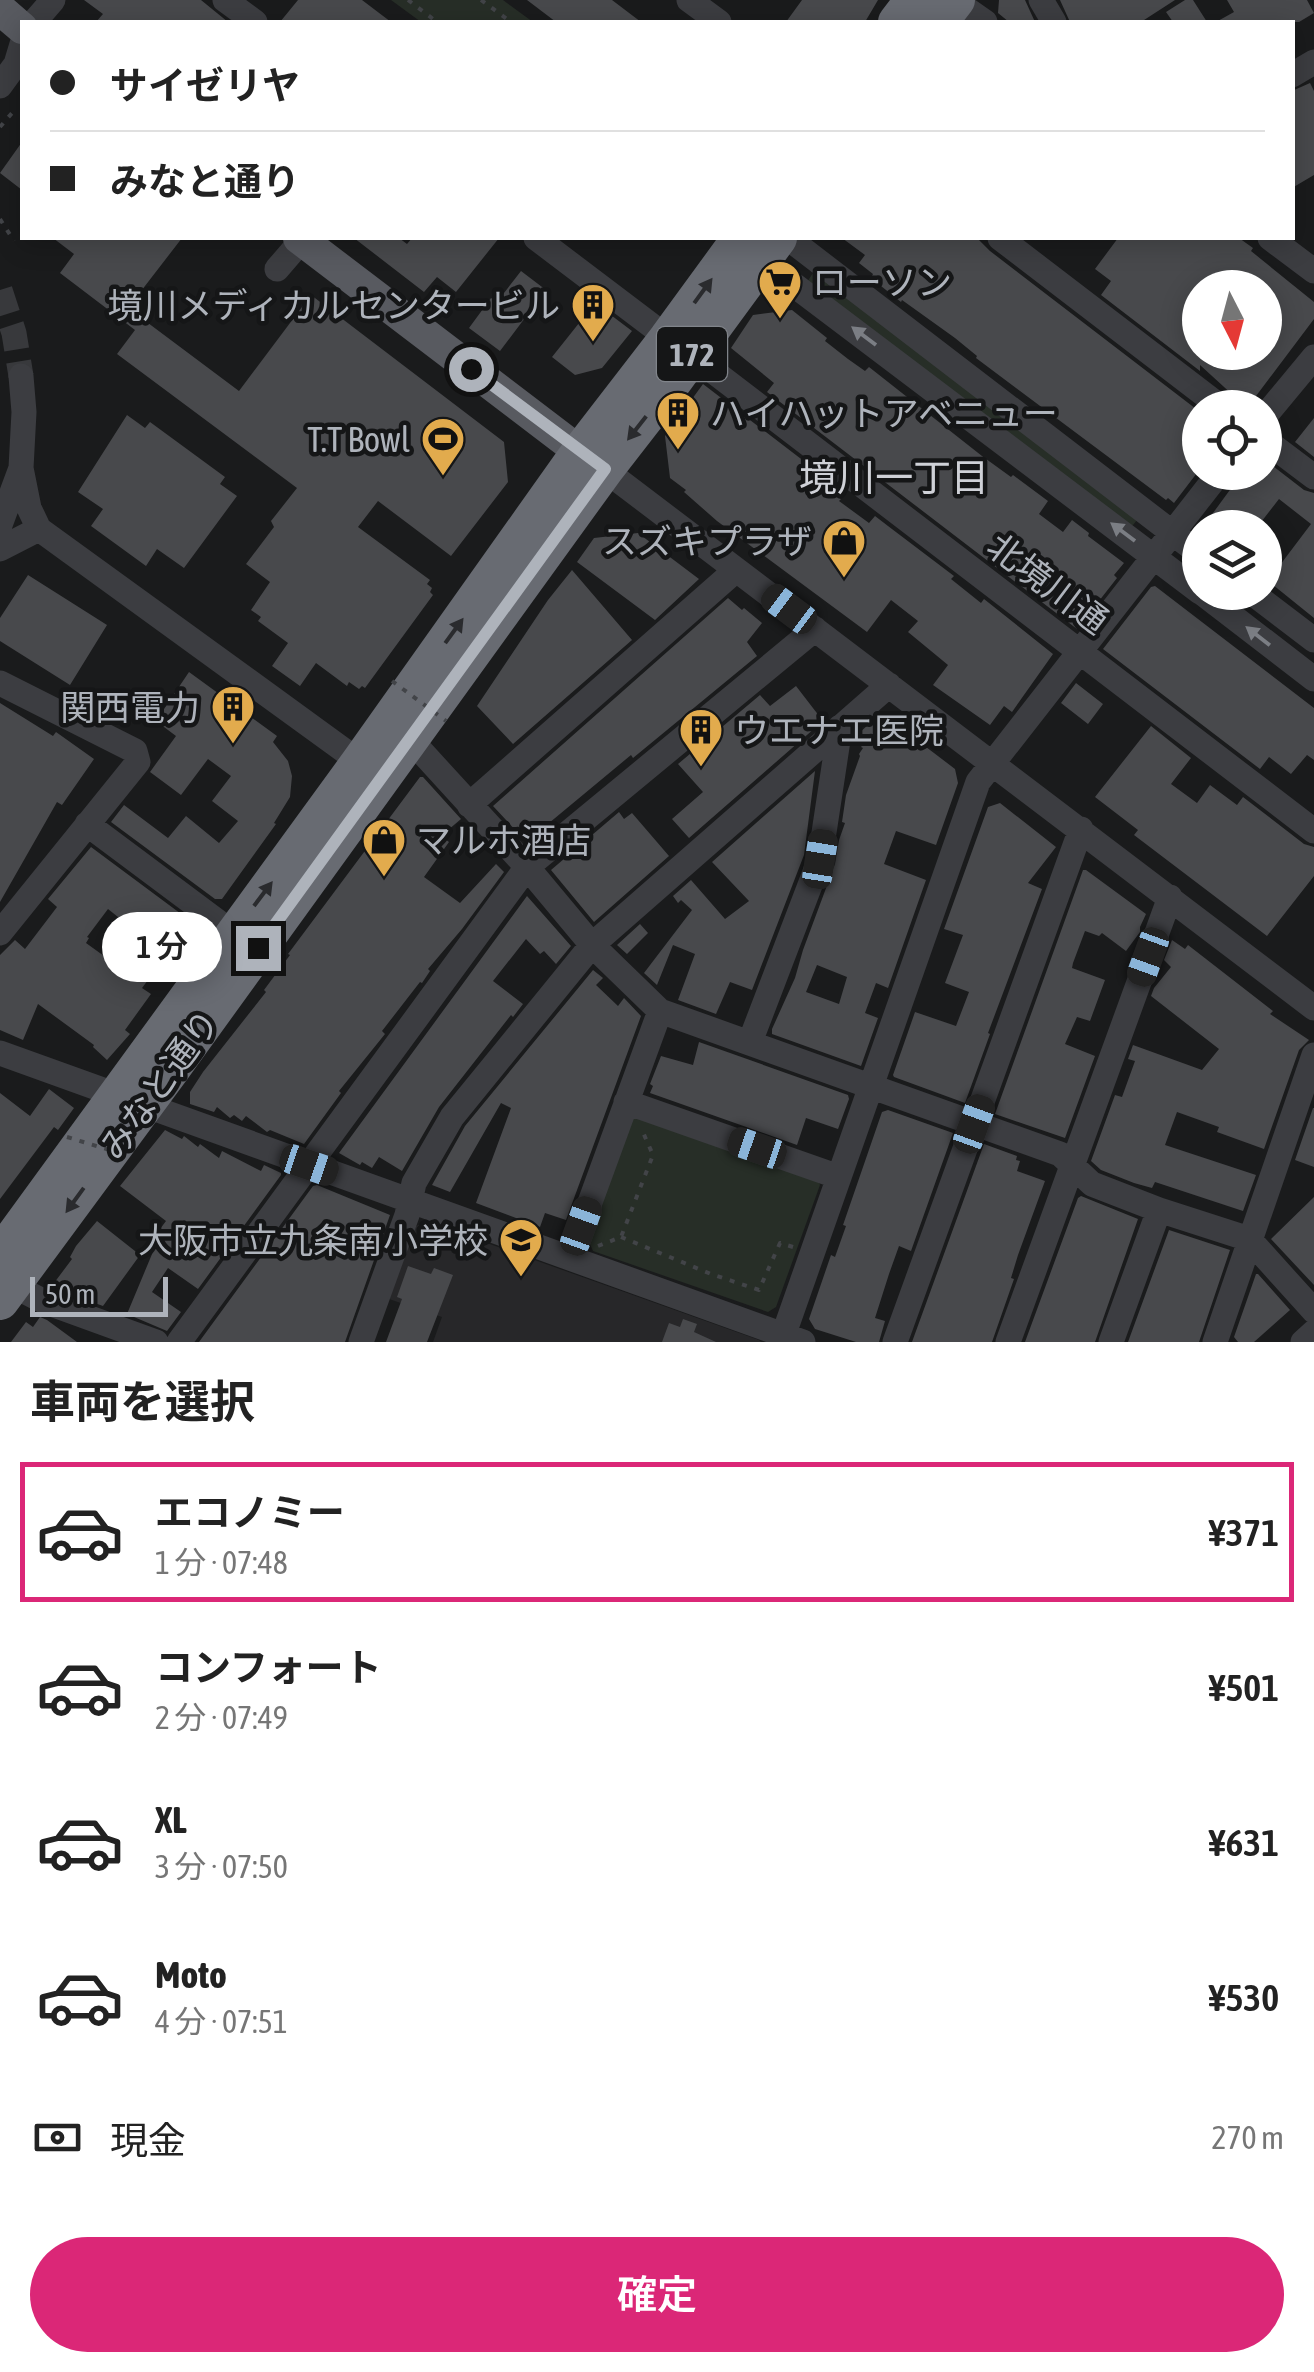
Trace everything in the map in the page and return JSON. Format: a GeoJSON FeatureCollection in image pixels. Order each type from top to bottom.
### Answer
{"type":"FeatureCollection","features":[{"type":"Feature","properties":{"kind":"highway"},"geometry":{"type":"LineString","coordinates":[[899,20],[914,0]]}},
{"type":"Feature","properties":{"kind":"highway"},"geometry":{"type":"LineString","coordinates":[[941,20],[956,0]]}},
{"type":"Feature","properties":{"kind":"highway","name":"みなと通り"},"geometry":{"type":"LineString","coordinates":[[4,1281],[130,1100],[234,933],[360,762],[680,346],[767,243]]}},
{"type":"Feature","properties":{"kind":"highway","name":"みなと通り"},"geometry":{"type":"LineString","coordinates":[[130,1100],[410,739],[592,460]]}},
{"type":"Feature","properties":{"kind":"main road"},"geometry":{"type":"LineString","coordinates":[[0,9],[20,29]]}},
{"type":"Feature","properties":{"kind":"main road"},"geometry":{"type":"LineString","coordinates":[[303,240],[592,460]]}},
{"type":"Feature","properties":{"kind":"street"},"geometry":{"type":"LineString","coordinates":[[36,20],[54,0]]}},
{"type":"Feature","properties":{"kind":"street"},"geometry":{"type":"LineString","coordinates":[[225,0],[252,20]]}},
{"type":"Feature","properties":{"kind":"street"},"geometry":{"type":"LineString","coordinates":[[689,0],[716,20]]}},
{"type":"Feature","properties":{"kind":"street"},"geometry":{"type":"LineString","coordinates":[[956,0],[981,20]]}},
{"type":"Feature","properties":{"kind":"street"},"geometry":{"type":"LineString","coordinates":[[0,52],[20,33]]}},
{"type":"Feature","properties":{"kind":"street"},"geometry":{"type":"LineString","coordinates":[[0,86],[16,64],[20,51]]}},
{"type":"Feature","properties":{"kind":"street"},"geometry":{"type":"LineString","coordinates":[[276,269],[298,240]]}},
{"type":"Feature","properties":{"kind":"street","name":"北境川通"},"geometry":{"type":"LineString","coordinates":[[539,240],[1314,830]]}},
{"type":"Feature","properties":{"kind":"street"},"geometry":{"type":"LineString","coordinates":[[1003,240],[1198,390]]}},
{"type":"Feature","properties":{"kind":"street"},"geometry":{"type":"LineString","coordinates":[[1273,240],[1314,271]]}},
{"type":"Feature","properties":{"kind":"street"},"geometry":{"type":"LineString","coordinates":[[767,243],[831,273],[1182,540]]}},
{"type":"Feature","properties":{"kind":"street"},"geometry":{"type":"LineString","coordinates":[[767,243],[1182,577]]}},
{"type":"Feature","properties":{"kind":"street"},"geometry":{"type":"LineString","coordinates":[[1282,396],[1314,358]]}},
{"type":"Feature","properties":{"kind":"street"},"geometry":{"type":"LineString","coordinates":[[21,376],[22,468],[30,508],[39,529],[360,762]]}},
{"type":"Feature","properties":{"kind":"street"},"geometry":{"type":"LineString","coordinates":[[1282,453],[1314,477]]}},
{"type":"Feature","properties":{"kind":"street"},"geometry":{"type":"LineString","coordinates":[[592,460],[1314,1008]]}},
{"type":"Feature","properties":{"kind":"street"},"geometry":{"type":"LineString","coordinates":[[0,525],[22,468]]}},
{"type":"Feature","properties":{"kind":"street"},"geometry":{"type":"LineString","coordinates":[[0,1053],[410,1200],[579,1253],[789,1340],[812,1252],[978,782],[1206,490]]}},
{"type":"Feature","properties":{"kind":"street"},"geometry":{"type":"LineString","coordinates":[[0,549],[39,529]]}},
{"type":"Feature","properties":{"kind":"street"},"geometry":{"type":"LineString","coordinates":[[469,805],[736,570]]}},
{"type":"Feature","properties":{"kind":"street"},"geometry":{"type":"LineString","coordinates":[[1224,610],[1314,679]]}},
{"type":"Feature","properties":{"kind":"street"},"geometry":{"type":"LineString","coordinates":[[1275,610],[1314,640]]}},
{"type":"Feature","properties":{"kind":"street"},"geometry":{"type":"LineString","coordinates":[[179,1342],[527,867],[815,629]]}},
{"type":"Feature","properties":{"kind":"street"},"geometry":{"type":"LineString","coordinates":[[0,683],[135,751],[138,762],[0,934]]}},
{"type":"Feature","properties":{"kind":"street"},"geometry":{"type":"LineString","coordinates":[[360,1342],[407,1216],[414,1183],[452,1117],[592,945],[890,685]]}},
{"type":"Feature","properties":{"kind":"street"},"geometry":{"type":"LineString","coordinates":[[750,1042],[820,859],[840,727]]}},
{"type":"Feature","properties":{"kind":"street"},"geometry":{"type":"LineString","coordinates":[[410,739],[592,945],[660,1011],[1060,1154],[1092,1184],[1250,1239],[1314,1311]]}},
{"type":"Feature","properties":{"kind":"street"},"geometry":{"type":"LineString","coordinates":[[86,824],[234,933]]}},
{"type":"Feature","properties":{"kind":"street"},"geometry":{"type":"LineString","coordinates":[[895,1342],[1081,829]]}},
{"type":"Feature","properties":{"kind":"street"},"geometry":{"type":"LineString","coordinates":[[1008,1342],[1170,897]]}},
{"type":"Feature","properties":{"kind":"street"},"geometry":{"type":"LineString","coordinates":[[579,1253],[626,1102],[660,1011]]}},
{"type":"Feature","properties":{"kind":"street"},"geometry":{"type":"LineString","coordinates":[[1215,1342],[1314,1055]]}},
{"type":"Feature","properties":{"kind":"street"},"geometry":{"type":"LineString","coordinates":[[626,1102],[839,1176]]}},
{"type":"Feature","properties":{"kind":"street"},"geometry":{"type":"LineString","coordinates":[[1111,1342],[1159,1210]]}},
{"type":"Feature","properties":{"kind":"street"},"geometry":{"type":"LineString","coordinates":[[4,1281],[43,1301],[156,1342]]}},
{"type":"Feature","properties":{"kind":"street"},"geometry":{"type":"LineString","coordinates":[[1303,1342],[1314,1332]]}},
{"type":"Feature","properties":{"kind":"path"},"geometry":{"type":"LineString","coordinates":[[408,0],[434,20]]}},
{"type":"Feature","properties":{"kind":"path"},"geometry":{"type":"LineString","coordinates":[[481,0],[508,20]]}},
{"type":"Feature","properties":{"kind":"path"},"geometry":{"type":"LineString","coordinates":[[0,127],[12,113]]}},
{"type":"Feature","properties":{"kind":"path"},"geometry":{"type":"LineString","coordinates":[[0,219],[14,241]]}},
{"type":"Feature","properties":{"kind":"path"},"geometry":{"type":"LineString","coordinates":[[392,682],[446,721]]}},
{"type":"Feature","properties":{"kind":"path"},"geometry":{"type":"LineString","coordinates":[[68,1137],[126,1155]]}},
{"type":"Feature","properties":{"kind":"path"},"geometry":{"type":"LineString","coordinates":[[622,1237],[653,1155]]}},
{"type":"Feature","properties":{"kind":"path"},"geometry":{"type":"LineString","coordinates":[[579,1253],[622,1237],[759,1290],[780,1243],[812,1252]]}},
{"type":"Feature","properties":{"kind":"shaded area"},"geometry":{"type":"Polygon","coordinates":[[[391,0],[503,0],[530,20],[418,20],[391,0]]]}},
{"type":"Feature","properties":{"kind":"shaded area"},"geometry":{"type":"Polygon","coordinates":[[[815,270],[1137,520],[1126,526],[807,282],[815,270]]]}},
{"type":"Feature","properties":{"kind":"shaded area"},"geometry":{"type":"Polygon","coordinates":[[[641,1114],[817,1177],[820,1185],[776,1307],[768,1312],[593,1251],[588,1240],[631,1119],[641,1114]]]}},
{"type":"Feature","properties":{"kind":"shaded area","name":"大阪市立九条南小学校"},"geometry":{"type":"Polygon","coordinates":[[[428,1222],[761,1342],[433,1342],[442,1317],[389,1299],[416,1226],[428,1222]]]}},
{"type":"Feature","properties":{"kind":"building"},"geometry":{"type":"Polygon","coordinates":[[[84,0],[201,0],[226,20],[98,20],[103,14],[84,0]]]}},
{"type":"Feature","properties":{"kind":"building"},"geometry":{"type":"Polygon","coordinates":[[[298,0],[362,0],[388,20],[282,20],[298,0]]]}},
{"type":"Feature","properties":{"kind":"building"},"geometry":{"type":"Polygon","coordinates":[[[527,0],[612,0],[638,20],[553,20],[527,0]]]}},
{"type":"Feature","properties":{"kind":"building"},"geometry":{"type":"Polygon","coordinates":[[[802,0],[878,0],[866,20],[787,20],[802,0]]]}},
{"type":"Feature","properties":{"kind":"building"},"geometry":{"type":"Polygon","coordinates":[[[999,0],[1025,0],[1034,20],[1007,20],[998,13],[999,0]]]}},
{"type":"Feature","properties":{"kind":"building"},"geometry":{"type":"Polygon","coordinates":[[[1060,0],[1175,0],[1144,20],[1069,20],[1060,0]]]}},
{"type":"Feature","properties":{"kind":"building"},"geometry":{"type":"Polygon","coordinates":[[[1185,0],[1193,0],[1206,20],[1172,20],[1166,12],[1185,0]]]}},
{"type":"Feature","properties":{"kind":"building"},"geometry":{"type":"Polygon","coordinates":[[[1227,0],[1307,0],[1314,13],[1299,22],[1220,20],[1234,12],[1227,0]]]}},
{"type":"Feature","properties":{"kind":"building"},"geometry":{"type":"Polygon","coordinates":[[[1310,83],[1314,91],[1314,175],[1295,186],[1295,90],[1310,83]]]}},
{"type":"Feature","properties":{"kind":"building"},"geometry":{"type":"Polygon","coordinates":[[[20,145],[20,188],[0,173],[20,145]]]}},
{"type":"Feature","properties":{"kind":"building"},"geometry":{"type":"Polygon","coordinates":[[[56,240],[180,240],[128,308],[239,391],[311,295],[504,442],[508,482],[451,556],[378,501],[358,527],[430,580],[427,584],[433,595],[365,688],[359,689],[349,682],[347,686],[316,663],[300,686],[272,666],[288,643],[258,621],[261,617],[251,610],[270,582],[246,564],[274,527],[271,521],[297,488],[117,354],[135,330],[60,273],[74,254],[56,240]]]}},
{"type":"Feature","properties":{"kind":"building"},"geometry":{"type":"Polygon","coordinates":[[[357,240],[402,240],[407,244],[410,240],[497,240],[456,292],[437,277],[424,292],[357,240]]]}},
{"type":"Feature","properties":{"kind":"building"},"geometry":{"type":"Polygon","coordinates":[[[845,240],[979,240],[1182,398],[1184,490],[1174,503],[1166,500],[976,358],[955,338],[901,302],[859,263],[865,255],[845,240]]]}},
{"type":"Feature","properties":{"kind":"building"},"geometry":{"type":"Polygon","coordinates":[[[1117,240],[1242,240],[1274,270],[1182,270],[1182,357],[1101,295],[1111,281],[1095,269],[1117,240]]]}},
{"type":"Feature","properties":{"kind":"building"},"geometry":{"type":"Polygon","coordinates":[[[521,271],[546,290],[500,351],[469,328],[491,298],[497,302],[521,271]]]}},
{"type":"Feature","properties":{"kind":"building"},"geometry":{"type":"Polygon","coordinates":[[[1282,276],[1314,302],[1314,319],[1282,362],[1282,276]]]}},
{"type":"Feature","properties":{"kind":"building","name":"境川メディカルセンタービル"},"geometry":{"type":"Polygon","coordinates":[[[595,303],[632,331],[602,368],[575,375],[552,357],[595,303]]]}},
{"type":"Feature","properties":{"kind":"building"},"geometry":{"type":"Polygon","coordinates":[[[792,310],[848,359],[865,371],[869,367],[982,456],[1048,501],[1039,514],[1063,532],[1072,520],[1124,563],[1077,629],[767,392],[774,383],[731,348],[753,315],[792,310]]]}},
{"type":"Feature","properties":{"kind":"building"},"geometry":{"type":"Polygon","coordinates":[[[1205,370],[1276,370],[1261,390],[1227,390],[1205,370]]]}},
{"type":"Feature","properties":{"kind":"building"},"geometry":{"type":"Polygon","coordinates":[[[703,384],[822,475],[818,481],[839,501],[869,523],[875,516],[954,576],[951,579],[981,603],[984,599],[1053,654],[1012,712],[1004,706],[990,725],[933,685],[948,665],[908,632],[918,621],[891,600],[867,632],[717,521],[670,478],[665,436],[703,384]]]}},
{"type":"Feature","properties":{"kind":"building"},"geometry":{"type":"Polygon","coordinates":[[[127,415],[145,428],[150,422],[225,477],[220,484],[237,496],[184,568],[157,549],[146,566],[91,526],[103,509],[78,492],[127,415]]]}},
{"type":"Feature","properties":{"kind":"building"},"geometry":{"type":"Polygon","coordinates":[[[1314,418],[1314,457],[1295,442],[1314,418]]]}},
{"type":"Feature","properties":{"kind":"building"},"geometry":{"type":"Polygon","coordinates":[[[1282,473],[1314,493],[1314,618],[1282,592],[1282,562],[1311,524],[1279,499],[1270,510],[1215,510],[1230,490],[1282,490],[1282,473]]]}},
{"type":"Feature","properties":{"kind":"building"},"geometry":{"type":"Polygon","coordinates":[[[638,533],[699,579],[655,620],[577,562],[594,538],[638,533]]]}},
{"type":"Feature","properties":{"kind":"building"},"geometry":{"type":"Polygon","coordinates":[[[572,570],[632,640],[513,744],[477,706],[572,570]]]}},
{"type":"Feature","properties":{"kind":"building"},"geometry":{"type":"Polygon","coordinates":[[[28,575],[107,625],[70,685],[0,641],[0,618],[28,575]]]}},
{"type":"Feature","properties":{"kind":"building"},"geometry":{"type":"Polygon","coordinates":[[[1155,586],[1314,708],[1314,760],[1307,755],[1291,774],[1269,757],[1260,769],[1103,649],[1155,586]]]}},
{"type":"Feature","properties":{"kind":"building"},"geometry":{"type":"Polygon","coordinates":[[[728,598],[762,623],[747,642],[757,656],[531,838],[523,828],[518,833],[493,806],[728,598]]]}},
{"type":"Feature","properties":{"kind":"building"},"geometry":{"type":"Polygon","coordinates":[[[189,672],[277,736],[273,742],[288,761],[292,776],[290,797],[276,824],[222,899],[215,899],[111,822],[124,805],[168,838],[186,816],[219,843],[238,821],[212,801],[231,776],[208,759],[181,795],[150,772],[176,736],[156,721],[189,672]]]}},
{"type":"Feature","properties":{"kind":"building"},"geometry":{"type":"Polygon","coordinates":[[[1076,683],[1103,704],[1088,724],[1061,703],[1076,683]]]}},
{"type":"Feature","properties":{"kind":"building"},"geometry":{"type":"Polygon","coordinates":[[[796,686],[823,721],[689,838],[672,819],[703,792],[678,764],[760,695],[770,706],[796,686]]]}},
{"type":"Feature","properties":{"kind":"building"},"geometry":{"type":"Polygon","coordinates":[[[0,703],[53,736],[56,732],[94,759],[62,805],[57,802],[0,902],[0,703]]]}},
{"type":"Feature","properties":{"kind":"building"},"geometry":{"type":"Polygon","coordinates":[[[870,723],[887,724],[903,736],[906,732],[955,769],[958,783],[936,845],[896,831],[884,864],[926,880],[888,988],[876,983],[865,1013],[878,1018],[861,1066],[772,1034],[772,1029],[795,978],[835,864],[845,823],[842,822],[846,795],[865,742],[856,736],[870,723]],[[817,965],[806,992],[839,1004],[847,977],[817,965]]]}},
{"type":"Feature","properties":{"kind":"building"},"geometry":{"type":"Polygon","coordinates":[[[1151,726],[1191,758],[1171,784],[1197,803],[1210,785],[1237,805],[1243,797],[1304,844],[1314,847],[1314,876],[1267,936],[1134,835],[1138,830],[1095,797],[1151,726]]]}},
{"type":"Feature","properties":{"kind":"building"},"geometry":{"type":"Polygon","coordinates":[[[815,771],[804,855],[752,990],[730,982],[716,1014],[678,1000],[695,954],[673,945],[657,985],[644,973],[692,910],[673,896],[691,880],[725,919],[749,901],[712,862],[815,771]]]}},
{"type":"Feature","properties":{"kind":"building"},"geometry":{"type":"Polygon","coordinates":[[[420,777],[461,819],[441,836],[449,842],[424,877],[460,903],[496,864],[504,872],[382,1031],[385,1034],[339,1091],[304,1144],[267,1132],[246,1116],[242,1121],[234,1115],[230,1118],[217,1107],[214,1112],[190,1104],[190,1092],[203,1072],[266,992],[288,954],[420,777]]]}},
{"type":"Feature","properties":{"kind":"building"},"geometry":{"type":"Polygon","coordinates":[[[1000,803],[1056,847],[1028,883],[1042,889],[965,1103],[893,1075],[915,1012],[956,1026],[969,992],[945,983],[963,935],[944,929],[988,807],[1000,803]]]}},
{"type":"Feature","properties":{"kind":"building"},"geometry":{"type":"Polygon","coordinates":[[[619,812],[624,819],[632,813],[669,856],[594,922],[551,870],[619,812]]]}},
{"type":"Feature","properties":{"kind":"building"},"geometry":{"type":"Polygon","coordinates":[[[91,847],[200,928],[179,959],[108,909],[87,937],[86,943],[129,974],[132,969],[148,980],[142,988],[151,994],[125,1030],[130,1034],[107,1060],[94,1045],[38,1004],[23,1040],[0,1030],[0,955],[15,940],[25,949],[57,907],[48,899],[91,847]]]}},
{"type":"Feature","properties":{"kind":"building"},"geometry":{"type":"Polygon","coordinates":[[[1083,870],[1146,914],[1140,932],[1126,951],[1102,933],[1099,936],[1085,931],[1073,963],[1072,968],[1105,980],[1090,1021],[1077,1017],[1065,1044],[1095,1056],[1065,1138],[995,1114],[1083,870]]]}},
{"type":"Feature","properties":{"kind":"building"},"geometry":{"type":"Polygon","coordinates":[[[527,896],[571,946],[556,964],[526,939],[493,981],[523,1004],[439,1107],[402,1171],[379,1157],[372,1168],[339,1153],[527,896]]]}},
{"type":"Feature","properties":{"kind":"building"},"geometry":{"type":"Polygon","coordinates":[[[640,924],[648,933],[627,954],[617,945],[640,924]]]}},
{"type":"Feature","properties":{"kind":"building"},"geometry":{"type":"Polygon","coordinates":[[[1172,940],[1185,949],[1188,945],[1273,1011],[1270,1014],[1309,1040],[1299,1050],[1264,1149],[1177,1112],[1165,1145],[1256,1175],[1243,1211],[1155,1182],[1152,1188],[1134,1183],[1101,1170],[1091,1161],[1115,1095],[1122,1097],[1135,1061],[1128,1059],[1133,1045],[1202,1070],[1219,1049],[1151,996],[1171,967],[1164,960],[1172,940]]]}},
{"type":"Feature","properties":{"kind":"building"},"geometry":{"type":"Polygon","coordinates":[[[593,970],[603,978],[596,985],[618,1006],[624,998],[641,1016],[566,1220],[545,1213],[540,1227],[476,1203],[511,1108],[501,1103],[450,1192],[432,1185],[465,1126],[593,970]]]}},
{"type":"Feature","properties":{"kind":"building"},"geometry":{"type":"Polygon","coordinates":[[[699,1042],[848,1095],[838,1129],[806,1118],[797,1145],[650,1093],[661,1056],[693,1065],[699,1042]]]}},
{"type":"Feature","properties":{"kind":"building"},"geometry":{"type":"Polygon","coordinates":[[[49,1089],[74,1108],[58,1130],[54,1127],[0,1199],[0,1093],[30,1116],[49,1089]]]}},
{"type":"Feature","properties":{"kind":"building"},"geometry":{"type":"Polygon","coordinates":[[[1314,1108],[1314,1167],[1295,1160],[1314,1108]]]}},
{"type":"Feature","properties":{"kind":"building"},"geometry":{"type":"Polygon","coordinates":[[[888,1110],[953,1133],[911,1251],[899,1246],[889,1274],[875,1318],[885,1321],[879,1342],[856,1342],[815,1329],[809,1319],[831,1255],[835,1257],[846,1226],[843,1225],[882,1112],[888,1110]]]}},
{"type":"Feature","properties":{"kind":"building"},"geometry":{"type":"Polygon","coordinates":[[[165,1130],[182,1139],[184,1136],[198,1147],[200,1144],[219,1158],[222,1151],[261,1171],[264,1165],[281,1173],[198,1289],[168,1268],[152,1292],[181,1312],[167,1331],[127,1314],[160,1235],[157,1233],[166,1221],[120,1186],[165,1130]]]}},
{"type":"Feature","properties":{"kind":"building"},"geometry":{"type":"Polygon","coordinates":[[[984,1144],[1017,1156],[1017,1171],[1045,1181],[992,1342],[912,1342],[984,1144]]]}},
{"type":"Feature","properties":{"kind":"building"},"geometry":{"type":"Polygon","coordinates":[[[313,1186],[390,1215],[345,1342],[199,1342],[313,1186]]]}},
{"type":"Feature","properties":{"kind":"building"},"geometry":{"type":"Polygon","coordinates":[[[1314,1197],[1314,1285],[1271,1239],[1314,1197]]]}},
{"type":"Feature","properties":{"kind":"building"},"geometry":{"type":"Polygon","coordinates":[[[1078,1198],[1138,1219],[1095,1342],[1025,1342],[1078,1198]]]}},
{"type":"Feature","properties":{"kind":"building"},"geometry":{"type":"Polygon","coordinates":[[[97,1221],[140,1255],[103,1306],[56,1289],[54,1283],[72,1259],[76,1246],[97,1221]]]}},
{"type":"Feature","properties":{"kind":"building"},"geometry":{"type":"Polygon","coordinates":[[[1169,1230],[1230,1250],[1199,1342],[1128,1342],[1169,1230]]]}},
{"type":"Feature","properties":{"kind":"building"},"geometry":{"type":"Polygon","coordinates":[[[408,1266],[431,1274],[434,1268],[453,1275],[427,1342],[386,1342],[402,1299],[397,1297],[408,1266]]]}},
{"type":"Feature","properties":{"kind":"building"},"geometry":{"type":"Polygon","coordinates":[[[1256,1274],[1290,1310],[1254,1342],[1238,1342],[1234,1337],[1256,1274]]]}},
{"type":"Feature","properties":{"kind":"building"},"geometry":{"type":"Polygon","coordinates":[[[40,1317],[77,1342],[11,1342],[26,1322],[33,1327],[40,1317]]]}},
{"type":"Feature","properties":{"kind":"building"},"geometry":{"type":"Polygon","coordinates":[[[683,1319],[697,1324],[694,1332],[716,1342],[662,1342],[669,1323],[680,1327],[683,1319]]]}},
{"type":"Feature","properties":{"kind":"tunnel"},"geometry":{"type":"LineString","coordinates":[[0,290],[14,333],[21,376]]}},
{"type":"Feature","properties":{"kind":"place","name":"ローソン"},"geometry":{"type":"Point","coordinates":[780,320]}},
{"type":"Feature","properties":{"kind":"place","name":"境川メディカルセンタービル"},"geometry":{"type":"Point","coordinates":[593,343]}},
{"type":"Feature","properties":{"kind":"place","name":"ハイハットアベニュー"},"geometry":{"type":"Point","coordinates":[678,451]}},
{"type":"Feature","properties":{"kind":"place","name":"T.T Bowl"},"geometry":{"type":"Point","coordinates":[443,477]}},
{"type":"Feature","properties":{"kind":"place","name":"スズキプラザ"},"geometry":{"type":"Point","coordinates":[844,579]}},
{"type":"Feature","properties":{"kind":"place","name":"関西電力"},"geometry":{"type":"Point","coordinates":[233,745]}},
{"type":"Feature","properties":{"kind":"place","name":"ウエナエ医院"},"geometry":{"type":"Point","coordinates":[701,768]}},
{"type":"Feature","properties":{"kind":"place","name":"マルホ酒店"},"geometry":{"type":"Point","coordinates":[384,878]}},
{"type":"Feature","properties":{"kind":"place","name":"大阪市立九条南小学校"},"geometry":{"type":"Point","coordinates":[521,1278]}},
{"type":"Feature","properties":{"kind":"district","name":"境川一丁目"},"geometry":{"type":"Point","coordinates":[894,477]}},
{"type":"Feature","properties":{"kind":"route"},"geometry":{"type":"LineString","coordinates":[[258,948],[605,469],[471,369]]}}]}
